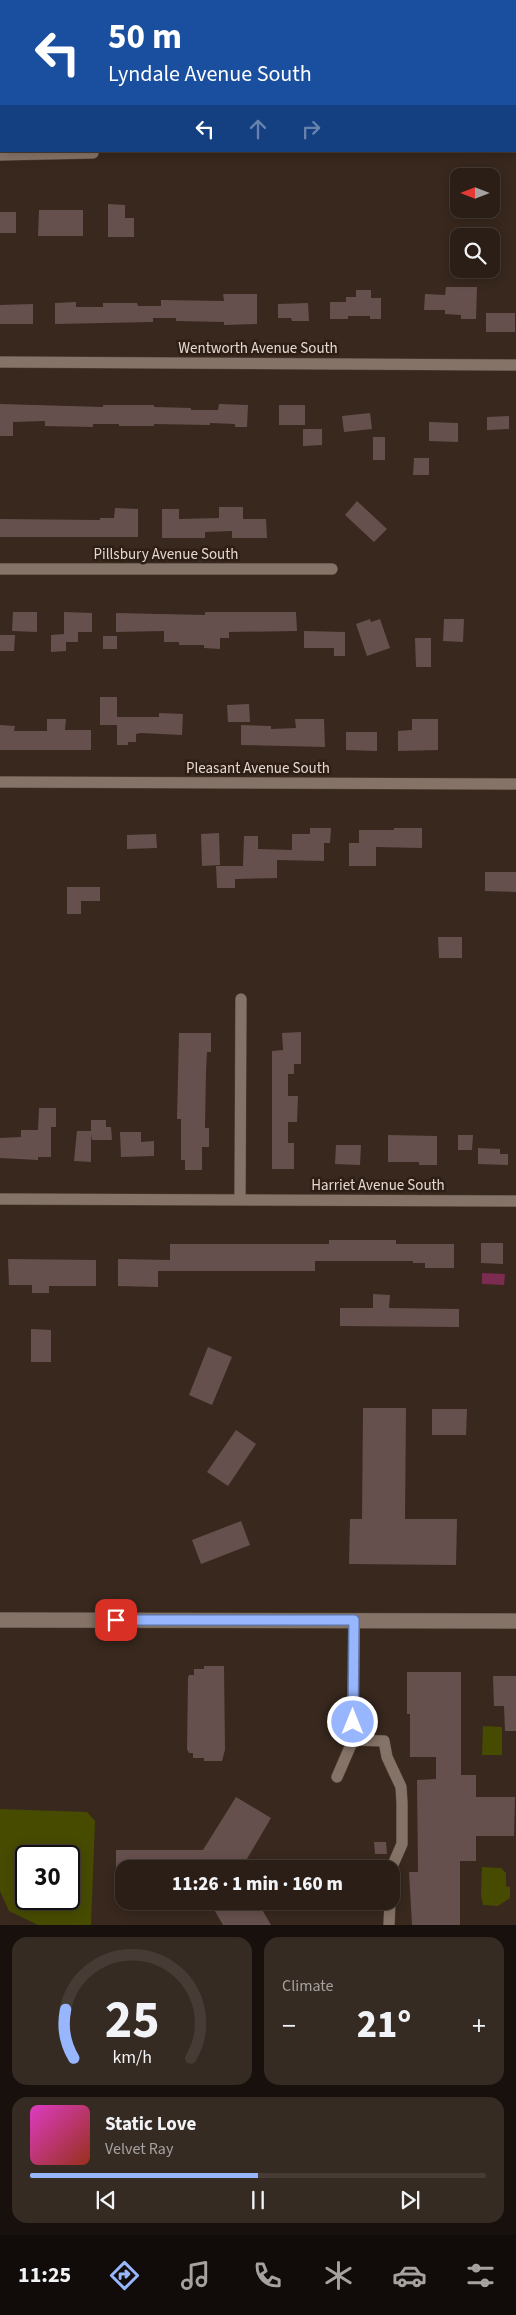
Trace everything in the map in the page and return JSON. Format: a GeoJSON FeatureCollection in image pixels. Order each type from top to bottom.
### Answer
{"type":"FeatureCollection","features":[{"type":"Feature","properties":{"kind":"street"},"geometry":{"type":"LineString","coordinates":[[0,155],[93,153]]}},
{"type":"Feature","properties":{"kind":"street","name":"Wentworth Avenue South"},"geometry":{"type":"LineString","coordinates":[[0,362],[516,365]]}},
{"type":"Feature","properties":{"kind":"street","name":"Pillsbury Avenue South"},"geometry":{"type":"LineString","coordinates":[[0,569],[332,569]]}},
{"type":"Feature","properties":{"kind":"street","name":"Pleasant Avenue South"},"geometry":{"type":"LineString","coordinates":[[0,782],[516,784]]}},
{"type":"Feature","properties":{"kind":"street"},"geometry":{"type":"LineString","coordinates":[[240,1199],[241,999]]}},
{"type":"Feature","properties":{"kind":"street","name":"Harriet Avenue South"},"geometry":{"type":"LineString","coordinates":[[0,1199],[516,1201]]}},
{"type":"Feature","properties":{"kind":"street"},"geometry":{"type":"LineString","coordinates":[[0,1620],[516,1621]]}},
{"type":"Feature","properties":{"kind":"street"},"geometry":{"type":"LineString","coordinates":[[337,1777],[353,1740],[354,1620]]}},
{"type":"Feature","properties":{"kind":"street"},"geometry":{"type":"LineString","coordinates":[[353,1740],[384,1741],[387,1757],[400,1788],[402,1844],[395,1860]]}},
{"type":"Feature","properties":{"kind":"street"},"geometry":{"type":"LineString","coordinates":[[389,1925],[390,1910]]}},
{"type":"Feature","properties":{"kind":"shaded area"},"geometry":{"type":"Polygon","coordinates":[[[482,1273],[505,1274],[504,1285],[482,1284],[482,1273]]]}},
{"type":"Feature","properties":{"kind":"shaded area"},"geometry":{"type":"Polygon","coordinates":[[[483,1726],[502,1727],[502,1755],[482,1755],[483,1726]]]}},
{"type":"Feature","properties":{"kind":"shaded area"},"geometry":{"type":"Polygon","coordinates":[[[0,1809],[87,1812],[95,1821],[91,1925],[38,1925],[9,1911],[0,1891],[0,1809]]]}},
{"type":"Feature","properties":{"kind":"shaded area"},"geometry":{"type":"Polygon","coordinates":[[[482,1867],[501,1868],[506,1873],[506,1886],[510,1887],[510,1898],[498,1906],[483,1905],[481,1895],[482,1867]]]}},
{"type":"Feature","properties":{"kind":"building"},"geometry":{"type":"Polygon","coordinates":[[[108,204],[125,205],[125,218],[134,218],[134,237],[108,237],[108,204]]]}},
{"type":"Feature","properties":{"kind":"building"},"geometry":{"type":"Polygon","coordinates":[[[39,210],[83,210],[83,236],[38,236],[39,210]]]}},
{"type":"Feature","properties":{"kind":"building"},"geometry":{"type":"Polygon","coordinates":[[[0,212],[16,212],[16,233],[0,233],[0,212]]]}},
{"type":"Feature","properties":{"kind":"building"},"geometry":{"type":"Polygon","coordinates":[[[446,287],[477,287],[476,319],[461,319],[461,315],[445,314],[445,310],[424,310],[425,294],[445,295],[446,287]]]}},
{"type":"Feature","properties":{"kind":"building"},"geometry":{"type":"Polygon","coordinates":[[[356,290],[371,290],[371,298],[381,298],[381,319],[370,319],[370,316],[348,316],[348,319],[330,319],[330,302],[346,302],[346,297],[356,297],[356,290]]]}},
{"type":"Feature","properties":{"kind":"building"},"geometry":{"type":"Polygon","coordinates":[[[223,294],[257,294],[257,324],[224,325],[224,322],[176,321],[176,318],[153,318],[153,322],[55,324],[55,303],[76,302],[76,307],[103,307],[103,303],[137,303],[138,306],[161,306],[161,300],[224,301],[223,294]]]}},
{"type":"Feature","properties":{"kind":"building"},"geometry":{"type":"Polygon","coordinates":[[[308,303],[309,321],[292,321],[291,318],[278,318],[278,304],[308,303]]]}},
{"type":"Feature","properties":{"kind":"building"},"geometry":{"type":"Polygon","coordinates":[[[33,304],[33,324],[0,324],[0,305],[33,304]]]}},
{"type":"Feature","properties":{"kind":"building"},"geometry":{"type":"Polygon","coordinates":[[[486,313],[515,313],[515,332],[486,332],[486,313]]]}},
{"type":"Feature","properties":{"kind":"building"},"geometry":{"type":"Polygon","coordinates":[[[0,404],[103,407],[103,405],[154,405],[154,407],[191,408],[191,410],[218,410],[219,404],[248,405],[247,427],[235,427],[235,424],[210,423],[210,425],[154,424],[154,426],[119,426],[119,424],[93,424],[93,427],[45,426],[45,421],[13,422],[13,436],[0,436],[0,404]]]}},
{"type":"Feature","properties":{"kind":"building"},"geometry":{"type":"Polygon","coordinates":[[[279,405],[305,405],[305,425],[279,425],[279,405]]]}},
{"type":"Feature","properties":{"kind":"building"},"geometry":{"type":"Polygon","coordinates":[[[370,413],[372,429],[344,432],[342,416],[370,413]]]}},
{"type":"Feature","properties":{"kind":"building"},"geometry":{"type":"Polygon","coordinates":[[[509,416],[509,429],[487,430],[487,417],[509,416]]]}},
{"type":"Feature","properties":{"kind":"building"},"geometry":{"type":"Polygon","coordinates":[[[429,422],[458,423],[458,442],[429,441],[429,422]]]}},
{"type":"Feature","properties":{"kind":"building"},"geometry":{"type":"Polygon","coordinates":[[[303,429],[322,429],[322,445],[303,446],[303,429]]]}},
{"type":"Feature","properties":{"kind":"building"},"geometry":{"type":"Polygon","coordinates":[[[373,437],[385,437],[385,460],[373,460],[373,437]]]}},
{"type":"Feature","properties":{"kind":"building"},"geometry":{"type":"Polygon","coordinates":[[[414,458],[429,458],[429,475],[413,475],[414,458]]]}},
{"type":"Feature","properties":{"kind":"building"},"geometry":{"type":"Polygon","coordinates":[[[357,501],[387,529],[374,542],[345,515],[357,501]]]}},
{"type":"Feature","properties":{"kind":"building"},"geometry":{"type":"Polygon","coordinates":[[[219,507],[243,507],[243,519],[266,519],[267,538],[232,538],[232,531],[205,532],[205,538],[162,538],[162,509],[179,509],[179,519],[219,518],[219,507]]]}},
{"type":"Feature","properties":{"kind":"building"},"geometry":{"type":"Polygon","coordinates":[[[115,508],[138,509],[138,537],[0,537],[0,519],[100,520],[100,518],[114,518],[115,508]]]}},
{"type":"Feature","properties":{"kind":"building"},"geometry":{"type":"Polygon","coordinates":[[[13,612],[37,612],[37,632],[12,631],[13,612]]]}},
{"type":"Feature","properties":{"kind":"building"},"geometry":{"type":"Polygon","coordinates":[[[64,612],[92,613],[92,632],[78,632],[78,642],[66,642],[66,651],[51,652],[51,635],[64,634],[64,612]]]}},
{"type":"Feature","properties":{"kind":"building"},"geometry":{"type":"Polygon","coordinates":[[[205,612],[296,612],[297,631],[229,632],[229,638],[220,638],[220,649],[204,648],[204,645],[179,645],[179,642],[164,642],[164,631],[116,632],[116,613],[205,615],[205,612]]]}},
{"type":"Feature","properties":{"kind":"building"},"geometry":{"type":"Polygon","coordinates":[[[370,619],[371,622],[380,619],[390,648],[367,656],[356,624],[370,619]]]}},
{"type":"Feature","properties":{"kind":"building"},"geometry":{"type":"Polygon","coordinates":[[[444,619],[464,619],[463,642],[443,641],[444,619]]]}},
{"type":"Feature","properties":{"kind":"building"},"geometry":{"type":"Polygon","coordinates":[[[304,631],[345,632],[345,656],[334,656],[334,648],[304,648],[304,631]]]}},
{"type":"Feature","properties":{"kind":"building"},"geometry":{"type":"Polygon","coordinates":[[[0,635],[15,635],[14,651],[0,651],[0,635]]]}},
{"type":"Feature","properties":{"kind":"building"},"geometry":{"type":"Polygon","coordinates":[[[103,636],[117,636],[117,649],[103,649],[103,636]]]}},
{"type":"Feature","properties":{"kind":"building"},"geometry":{"type":"Polygon","coordinates":[[[415,638],[431,638],[431,667],[416,667],[415,638]]]}},
{"type":"Feature","properties":{"kind":"building"},"geometry":{"type":"Polygon","coordinates":[[[100,697],[117,697],[117,725],[100,725],[100,697]]]}},
{"type":"Feature","properties":{"kind":"building"},"geometry":{"type":"Polygon","coordinates":[[[249,704],[250,722],[228,722],[227,705],[249,704]]]}},
{"type":"Feature","properties":{"kind":"building"},"geometry":{"type":"Polygon","coordinates":[[[159,713],[183,714],[182,735],[141,733],[136,734],[136,742],[128,742],[128,745],[117,745],[117,717],[159,717],[159,713]]]}},
{"type":"Feature","properties":{"kind":"building"},"geometry":{"type":"Polygon","coordinates":[[[47,719],[66,719],[65,730],[91,730],[91,750],[0,750],[0,725],[15,726],[14,731],[47,731],[47,719]]]}},
{"type":"Feature","properties":{"kind":"building"},"geometry":{"type":"Polygon","coordinates":[[[295,719],[324,719],[325,747],[241,745],[241,725],[271,726],[271,729],[296,728],[295,719]]]}},
{"type":"Feature","properties":{"kind":"building"},"geometry":{"type":"Polygon","coordinates":[[[412,719],[438,719],[438,750],[398,751],[398,731],[412,730],[412,719]]]}},
{"type":"Feature","properties":{"kind":"building"},"geometry":{"type":"Polygon","coordinates":[[[346,732],[377,732],[377,751],[346,750],[346,732]]]}},
{"type":"Feature","properties":{"kind":"building"},"geometry":{"type":"Polygon","coordinates":[[[310,828],[331,828],[330,843],[324,843],[324,861],[277,860],[277,878],[235,879],[235,888],[217,888],[216,866],[243,866],[244,836],[258,836],[258,849],[292,850],[292,834],[310,834],[310,828]]]}},
{"type":"Feature","properties":{"kind":"building"},"geometry":{"type":"Polygon","coordinates":[[[394,828],[422,828],[422,848],[376,847],[376,866],[349,866],[349,843],[359,843],[359,830],[394,830],[394,828]]]}},
{"type":"Feature","properties":{"kind":"building"},"geometry":{"type":"Polygon","coordinates":[[[219,833],[220,865],[202,866],[201,834],[219,833]]]}},
{"type":"Feature","properties":{"kind":"building"},"geometry":{"type":"Polygon","coordinates":[[[156,834],[157,848],[127,849],[127,835],[156,834]]]}},
{"type":"Feature","properties":{"kind":"building"},"geometry":{"type":"Polygon","coordinates":[[[485,872],[516,872],[516,892],[485,891],[485,872]]]}},
{"type":"Feature","properties":{"kind":"building"},"geometry":{"type":"Polygon","coordinates":[[[67,887],[100,887],[100,901],[81,901],[81,914],[67,914],[67,887]]]}},
{"type":"Feature","properties":{"kind":"building"},"geometry":{"type":"Polygon","coordinates":[[[438,937],[462,937],[462,958],[439,958],[438,937]]]}},
{"type":"Feature","properties":{"kind":"building"},"geometry":{"type":"Polygon","coordinates":[[[301,1032],[301,1064],[294,1064],[294,1074],[288,1074],[288,1096],[298,1096],[297,1122],[288,1122],[288,1143],[294,1143],[294,1169],[272,1169],[272,1051],[283,1050],[282,1033],[301,1032]]]}},
{"type":"Feature","properties":{"kind":"building"},"geometry":{"type":"Polygon","coordinates":[[[179,1033],[211,1033],[211,1052],[207,1052],[205,1128],[209,1128],[209,1147],[202,1147],[202,1170],[185,1170],[185,1160],[181,1160],[181,1119],[177,1119],[179,1033]]]}},
{"type":"Feature","properties":{"kind":"building"},"geometry":{"type":"Polygon","coordinates":[[[39,1108],[56,1108],[56,1127],[51,1127],[51,1157],[38,1157],[38,1160],[0,1158],[0,1138],[21,1137],[21,1130],[38,1130],[39,1108]]]}},
{"type":"Feature","properties":{"kind":"building"},"geometry":{"type":"Polygon","coordinates":[[[91,1120],[106,1120],[106,1127],[111,1127],[112,1140],[92,1140],[91,1134],[91,1162],[74,1161],[77,1131],[91,1131],[91,1120]]]}},
{"type":"Feature","properties":{"kind":"building"},"geometry":{"type":"Polygon","coordinates":[[[120,1132],[141,1132],[141,1142],[154,1141],[154,1156],[121,1157],[120,1132]]]}},
{"type":"Feature","properties":{"kind":"building"},"geometry":{"type":"Polygon","coordinates":[[[388,1135],[437,1136],[437,1165],[419,1165],[419,1162],[388,1162],[388,1135]]]}},
{"type":"Feature","properties":{"kind":"building"},"geometry":{"type":"Polygon","coordinates":[[[458,1135],[473,1135],[472,1150],[458,1150],[458,1135]]]}},
{"type":"Feature","properties":{"kind":"building"},"geometry":{"type":"Polygon","coordinates":[[[336,1145],[361,1145],[360,1165],[335,1164],[336,1145]]]}},
{"type":"Feature","properties":{"kind":"building"},"geometry":{"type":"Polygon","coordinates":[[[478,1148],[500,1149],[500,1154],[508,1154],[508,1165],[478,1164],[478,1148]]]}},
{"type":"Feature","properties":{"kind":"building"},"geometry":{"type":"Polygon","coordinates":[[[329,1240],[396,1240],[396,1244],[454,1244],[454,1268],[425,1268],[425,1263],[413,1263],[413,1261],[315,1261],[315,1271],[158,1271],[158,1287],[118,1286],[118,1259],[170,1260],[170,1244],[329,1244],[329,1240]]]}},
{"type":"Feature","properties":{"kind":"building"},"geometry":{"type":"Polygon","coordinates":[[[481,1243],[503,1243],[503,1264],[481,1263],[481,1243]]]}},
{"type":"Feature","properties":{"kind":"building"},"geometry":{"type":"Polygon","coordinates":[[[8,1259],[96,1260],[96,1286],[49,1286],[49,1293],[32,1293],[32,1285],[9,1285],[8,1259]]]}},
{"type":"Feature","properties":{"kind":"building"},"geometry":{"type":"Polygon","coordinates":[[[373,1294],[390,1295],[389,1308],[459,1309],[459,1327],[340,1326],[340,1308],[373,1308],[373,1294]]]}},
{"type":"Feature","properties":{"kind":"building"},"geometry":{"type":"Polygon","coordinates":[[[31,1329],[51,1330],[51,1362],[31,1362],[31,1329]]]}},
{"type":"Feature","properties":{"kind":"building"},"geometry":{"type":"Polygon","coordinates":[[[208,1347],[232,1357],[212,1405],[189,1395],[208,1347]]]}},
{"type":"Feature","properties":{"kind":"building"},"geometry":{"type":"Polygon","coordinates":[[[363,1408],[406,1408],[405,1519],[457,1519],[456,1565],[349,1564],[350,1519],[362,1519],[363,1408]]]}},
{"type":"Feature","properties":{"kind":"building"},"geometry":{"type":"Polygon","coordinates":[[[432,1409],[467,1409],[466,1435],[432,1435],[432,1409]]]}},
{"type":"Feature","properties":{"kind":"building"},"geometry":{"type":"Polygon","coordinates":[[[236,1430],[256,1444],[228,1486],[207,1472],[236,1430]]]}},
{"type":"Feature","properties":{"kind":"building"},"geometry":{"type":"Polygon","coordinates":[[[241,1521],[250,1545],[201,1564],[192,1540],[241,1521]]]}},
{"type":"Feature","properties":{"kind":"building"},"geometry":{"type":"Polygon","coordinates":[[[204,1666],[224,1666],[225,1750],[222,1761],[204,1761],[204,1758],[193,1758],[193,1753],[189,1753],[187,1749],[188,1678],[189,1675],[194,1675],[194,1669],[204,1669],[204,1666]]]}},
{"type":"Feature","properties":{"kind":"building"},"geometry":{"type":"Polygon","coordinates":[[[407,1672],[461,1672],[461,1775],[476,1775],[476,1797],[515,1797],[514,1836],[476,1836],[476,1861],[460,1861],[460,1925],[412,1925],[409,1872],[418,1872],[417,1780],[436,1779],[436,1757],[410,1757],[410,1714],[407,1714],[407,1672]]]}},
{"type":"Feature","properties":{"kind":"building"},"geometry":{"type":"Polygon","coordinates":[[[493,1676],[516,1676],[516,1731],[505,1731],[504,1706],[494,1706],[493,1676]]]}},
{"type":"Feature","properties":{"kind":"building"},"geometry":{"type":"Polygon","coordinates":[[[236,1797],[271,1818],[246,1860],[116,1860],[116,1850],[203,1850],[236,1797]]]}},
{"type":"Feature","properties":{"kind":"building"},"geometry":{"type":"Polygon","coordinates":[[[374,1842],[386,1842],[387,1854],[375,1854],[374,1842]]]}},
{"type":"Feature","properties":{"kind":"building"},"geometry":{"type":"Polygon","coordinates":[[[214,1910],[262,1910],[271,1925],[223,1925],[214,1910]]]}},
{"type":"Feature","properties":{"kind":"route"},"geometry":{"type":"LineString","coordinates":[[116,1620],[354,1620],[353,1722]]}}]}
